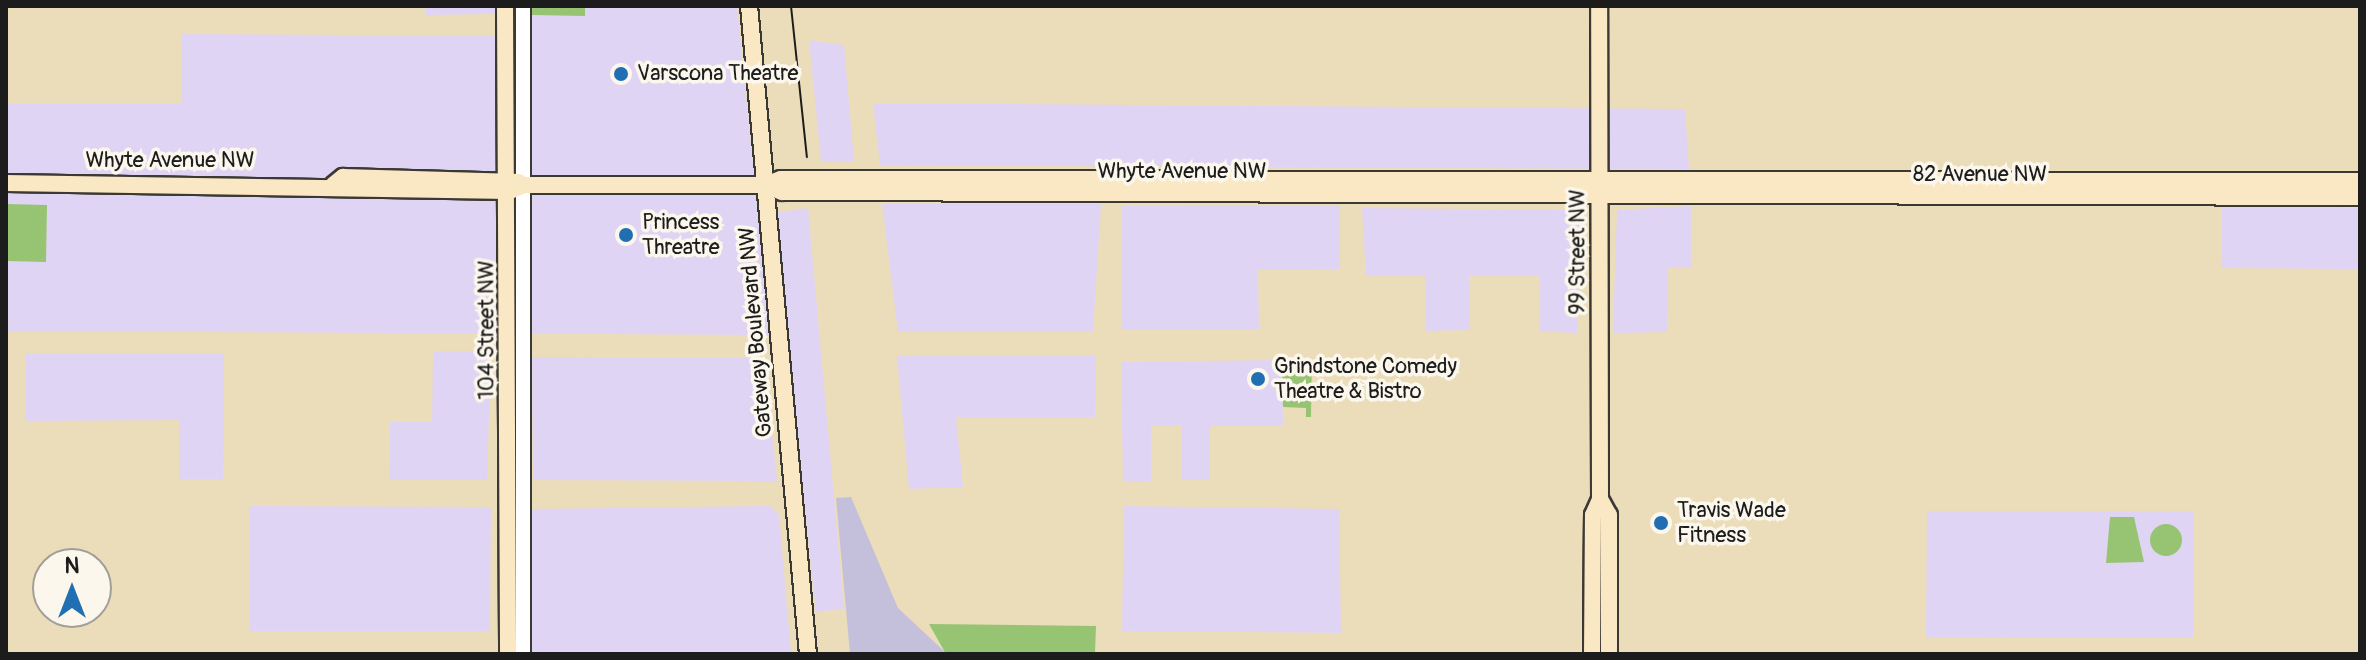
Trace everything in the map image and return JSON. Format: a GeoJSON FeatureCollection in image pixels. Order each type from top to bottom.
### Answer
{"type":"FeatureCollection","features":[{"type":"Feature","properties":{"kind":"main road","name":"104 Street NW"},"geometry":{"type":"LineString","coordinates":[[505,6],[515,184],[508,654]]}},
{"type":"Feature","properties":{"kind":"main road","name":"Gateway Boulevard NW"},"geometry":{"type":"LineString","coordinates":[[749,6],[808,654]]}},
{"type":"Feature","properties":{"kind":"main road","name":"99 Street NW"},"geometry":{"type":"LineString","coordinates":[[1592,654],[1593,515],[1600,499],[1599,6]]}},
{"type":"Feature","properties":{"kind":"main road","name":"Whyte Avenue NW"},"geometry":{"type":"LineString","coordinates":[[6,183],[333,185],[343,177],[515,184],[765,185],[782,192],[1600,188]]}},
{"type":"Feature","properties":{"kind":"main road","name":"82 Avenue NW"},"geometry":{"type":"LineString","coordinates":[[1600,188],[2360,181]]}},
{"type":"Feature","properties":{"kind":"main road","name":"82 Avenue NW"},"geometry":{"type":"LineString","coordinates":[[1600,188],[2360,197]]}},
{"type":"Feature","properties":{"kind":"main road","name":"99 Street NW"},"geometry":{"type":"LineString","coordinates":[[1600,499],[1609,515],[1609,654]]}},
{"type":"Feature","properties":{"kind":"street","name":"104 Street NW"},"geometry":{"type":"LineString","coordinates":[[523,6],[515,184],[523,654]]}},
{"type":"Feature","properties":{"kind":"shaded area"},"geometry":{"type":"Polygon","coordinates":[[[426,6],[495,6],[495,14],[426,15],[426,6]]]}},
{"type":"Feature","properties":{"kind":"shaded area"},"geometry":{"type":"Polygon","coordinates":[[[531,6],[737,6],[758,215],[808,208],[844,609],[816,612],[787,335],[6,331],[6,104],[181,104],[181,34],[530,36],[531,6]]]}},
{"type":"Feature","properties":{"kind":"shaded area"},"geometry":{"type":"Polygon","coordinates":[[[809,40],[844,45],[854,161],[821,161],[809,40]]]}},
{"type":"Feature","properties":{"kind":"shaded area"},"geometry":{"type":"Polygon","coordinates":[[[873,103],[1685,109],[1689,169],[880,165],[873,103]]]}},
{"type":"Feature","properties":{"kind":"shaded area"},"geometry":{"type":"Polygon","coordinates":[[[882,204],[1101,204],[1093,331],[898,332],[882,204]]]}},
{"type":"Feature","properties":{"kind":"shaded area"},"geometry":{"type":"Polygon","coordinates":[[[1340,205],[1340,269],[1258,270],[1259,330],[1121,330],[1122,206],[1340,205]]]}},
{"type":"Feature","properties":{"kind":"shaded area"},"geometry":{"type":"Polygon","coordinates":[[[1691,206],[1691,268],[1668,268],[1667,332],[1613,333],[1617,210],[1691,206]]]}},
{"type":"Feature","properties":{"kind":"shaded area"},"geometry":{"type":"Polygon","coordinates":[[[2222,207],[2360,208],[2360,269],[2221,268],[2222,207]]]}},
{"type":"Feature","properties":{"kind":"shaded area"},"geometry":{"type":"Polygon","coordinates":[[[1362,208],[1585,210],[1577,333],[1540,331],[1540,275],[1469,275],[1469,330],[1426,331],[1425,276],[1366,276],[1362,208]]]}},
{"type":"Feature","properties":{"kind":"shaded area"},"geometry":{"type":"Polygon","coordinates":[[[433,351],[491,351],[487,480],[389,480],[390,422],[432,422],[433,351]]]}},
{"type":"Feature","properties":{"kind":"shaded area"},"geometry":{"type":"Polygon","coordinates":[[[25,353],[224,353],[223,479],[179,479],[179,420],[25,421],[25,353]]]}},
{"type":"Feature","properties":{"kind":"shaded area"},"geometry":{"type":"Polygon","coordinates":[[[897,356],[1096,356],[1095,417],[956,417],[963,487],[909,489],[897,356]]]}},
{"type":"Feature","properties":{"kind":"shaded area"},"geometry":{"type":"Polygon","coordinates":[[[532,357],[764,358],[777,481],[533,480],[532,357]]]}},
{"type":"Feature","properties":{"kind":"shaded area"},"geometry":{"type":"Polygon","coordinates":[[[1282,360],[1283,426],[1210,426],[1209,480],[1181,480],[1181,425],[1151,425],[1151,481],[1123,481],[1121,362],[1282,360]]]}},
{"type":"Feature","properties":{"kind":"shaded area"},"geometry":{"type":"Polygon","coordinates":[[[851,497],[898,608],[944,651],[1042,654],[850,654],[836,498],[851,497]]]}},
{"type":"Feature","properties":{"kind":"shaded area"},"geometry":{"type":"Polygon","coordinates":[[[249,506],[491,507],[490,631],[249,631],[249,506]]]}},
{"type":"Feature","properties":{"kind":"shaded area"},"geometry":{"type":"Polygon","coordinates":[[[770,506],[779,515],[791,654],[531,654],[530,509],[770,506]]]}},
{"type":"Feature","properties":{"kind":"shaded area"},"geometry":{"type":"Polygon","coordinates":[[[1124,506],[1339,509],[1341,633],[1122,631],[1124,506]]]}},
{"type":"Feature","properties":{"kind":"shaded area"},"geometry":{"type":"Polygon","coordinates":[[[1927,511],[2194,511],[2193,638],[1926,637],[1927,511]]]}},
{"type":"Feature","properties":{"kind":"green space"},"geometry":{"type":"Polygon","coordinates":[[[532,6],[585,6],[585,16],[532,15],[532,6]]]}},
{"type":"Feature","properties":{"kind":"green space"},"geometry":{"type":"Polygon","coordinates":[[[6,204],[47,205],[46,262],[6,261],[6,204]]]}},
{"type":"Feature","properties":{"kind":"green space"},"geometry":{"type":"Polygon","coordinates":[[[1312,359],[1311,417],[1306,417],[1306,408],[1283,407],[1282,360],[1312,359]]]}},
{"type":"Feature","properties":{"kind":"green space"},"geometry":{"type":"Polygon","coordinates":[[[2110,517],[2134,517],[2144,562],[2106,563],[2110,517]]]}},
{"type":"Feature","properties":{"kind":"green space"},"geometry":{"type":"Polygon","coordinates":[[[2166,524],[2177,529],[2182,540],[2177,551],[2166,556],[2155,551],[2150,540],[2155,529],[2166,524]]]}},
{"type":"Feature","properties":{"kind":"green space"},"geometry":{"type":"Polygon","coordinates":[[[929,624],[1096,626],[1095,654],[946,654],[929,624]]]}},
{"type":"Feature","properties":{"kind":"tram line"},"geometry":{"type":"LineString","coordinates":[[791,6],[807,157]]}},
{"type":"Feature","properties":{"kind":"place","name":"Varscona Theatre"},"geometry":{"type":"Point","coordinates":[621,74]}},
{"type":"Feature","properties":{"kind":"place","name":"Princess Threatre"},"geometry":{"type":"Point","coordinates":[626,235]}},
{"type":"Feature","properties":{"kind":"place","name":"Grindstone Comedy Theatre & Bistro"},"geometry":{"type":"Point","coordinates":[1258,379]}},
{"type":"Feature","properties":{"kind":"place","name":"Travis Wade Fitness"},"geometry":{"type":"Point","coordinates":[1661,523]}}]}
